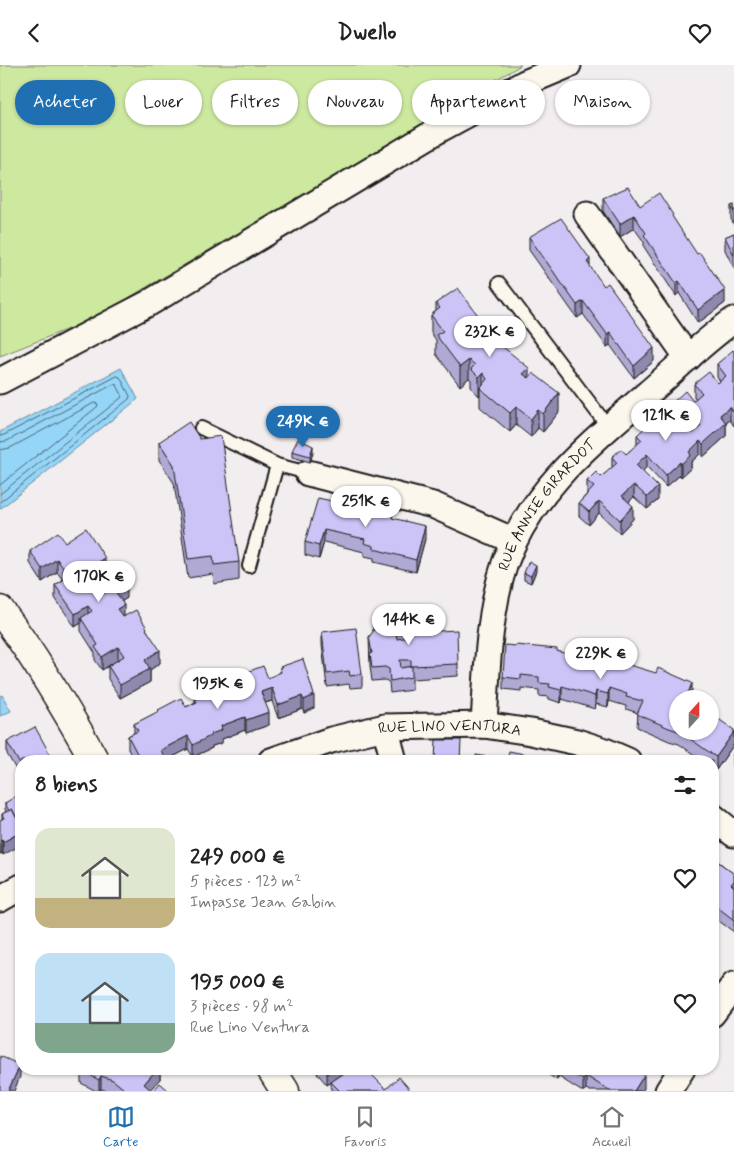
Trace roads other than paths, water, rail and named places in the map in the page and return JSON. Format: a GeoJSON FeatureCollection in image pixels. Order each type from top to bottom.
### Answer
{"type":"FeatureCollection","features":[{"type":"Feature","properties":{"kind":"street"},"geometry":{"type":"LineString","coordinates":[[0,381],[149,303],[440,129],[525,83],[568,65]]}},
{"type":"Feature","properties":{"kind":"street"},"geometry":{"type":"LineString","coordinates":[[587,214],[688,358]]}},
{"type":"Feature","properties":{"kind":"street","name":"RUE ANNIE GIRARDOT"},"geometry":{"type":"LineString","coordinates":[[484,725],[492,618],[499,586],[514,541],[537,502],[552,482],[609,428],[712,336],[734,320]]}},
{"type":"Feature","properties":{"kind":"street"},"geometry":{"type":"LineString","coordinates":[[308,473],[433,505],[514,541]]}},
{"type":"Feature","properties":{"kind":"street"},"geometry":{"type":"LineString","coordinates":[[0,610],[22,640],[92,755]]}},
{"type":"Feature","properties":{"kind":"street","name":"RUE LINO VENTURA"},"geometry":{"type":"LineString","coordinates":[[289,755],[331,740],[386,727],[484,725],[532,732],[577,742],[614,755]]}},
{"type":"Feature","properties":{"kind":"street"},"geometry":{"type":"LineString","coordinates":[[386,727],[393,755]]}},
{"type":"Feature","properties":{"kind":"street"},"geometry":{"type":"LineString","coordinates":[[719,822],[734,834]]}},
{"type":"Feature","properties":{"kind":"street"},"geometry":{"type":"LineString","coordinates":[[0,899],[15,890]]}},
{"type":"Feature","properties":{"kind":"street"},"geometry":{"type":"LineString","coordinates":[[719,1005],[734,985]]}},
{"type":"Feature","properties":{"kind":"street"},"geometry":{"type":"LineString","coordinates":[[275,1075],[285,1091]]}},
{"type":"Feature","properties":{"kind":"lane"},"geometry":{"type":"LineString","coordinates":[[499,283],[609,428]]}},
{"type":"Feature","properties":{"kind":"lane"},"geometry":{"type":"LineString","coordinates":[[201,428],[277,465],[308,473]]}},
{"type":"Feature","properties":{"kind":"lane"},"geometry":{"type":"LineString","coordinates":[[249,566],[277,465]]}},
{"type":"Feature","properties":{"kind":"water"},"geometry":{"type":"Polygon","coordinates":[[[121,368],[138,399],[0,509],[0,432],[121,368]]]}},
{"type":"Feature","properties":{"kind":"water"},"geometry":{"type":"Polygon","coordinates":[[[2,695],[11,711],[0,716],[0,696],[2,695]]]}}]}
